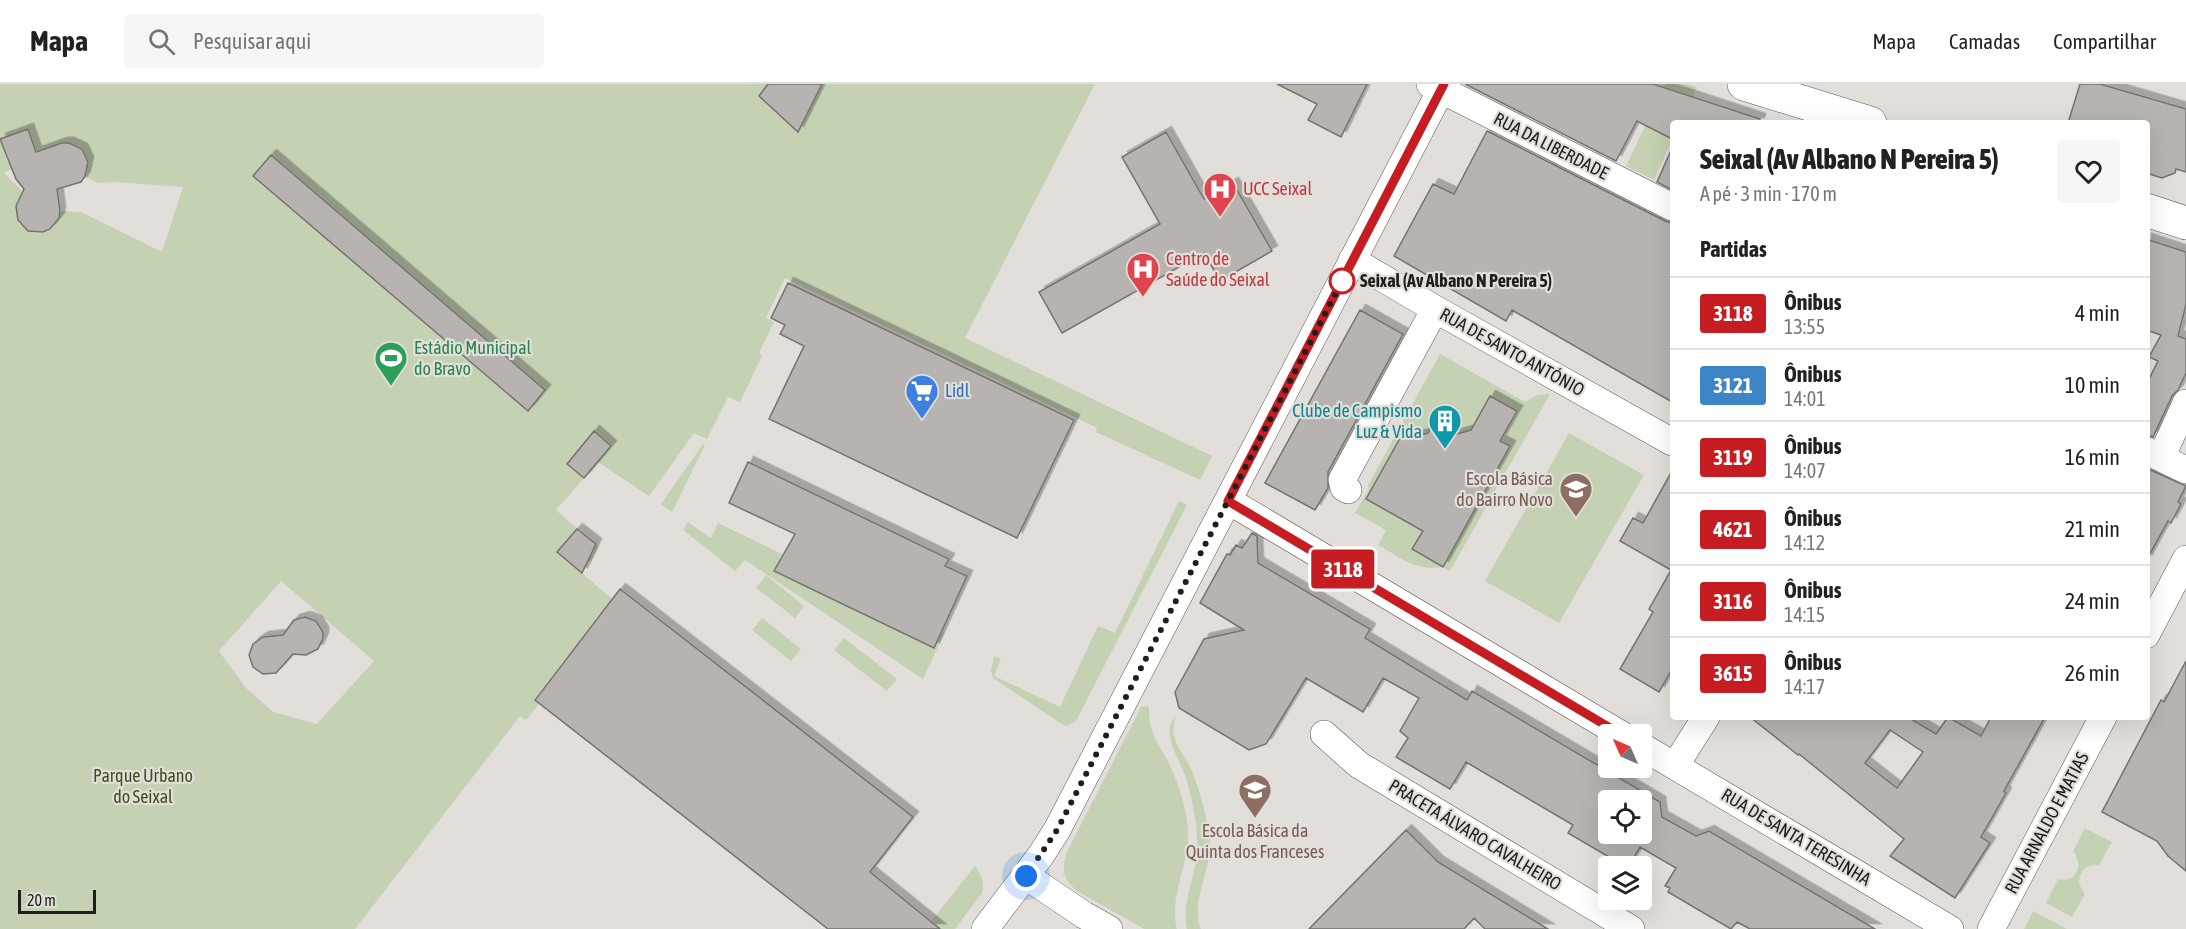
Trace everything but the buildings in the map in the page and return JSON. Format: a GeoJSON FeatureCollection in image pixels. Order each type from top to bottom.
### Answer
{"type":"FeatureCollection","features":[{"type":"Feature","properties":{"kind":"main road"},"geometry":{"type":"LineString","coordinates":[[1744,84],[1860,120]]}},
{"type":"Feature","properties":{"kind":"main road"},"geometry":{"type":"LineString","coordinates":[[2150,211],[2186,223]]}},
{"type":"Feature","properties":{"kind":"street","name":"RUA DA LIBERDADE"},"geometry":{"type":"LineString","coordinates":[[1438,86],[1670,206]]}},
{"type":"Feature","properties":{"kind":"street"},"geometry":{"type":"LineString","coordinates":[[985,929],[1026,876],[1057,830],[1352,260],[1438,86]]}},
{"type":"Feature","properties":{"kind":"street","name":"RUA DE SANTO ANTÓNIO"},"geometry":{"type":"LineString","coordinates":[[1352,260],[1670,441]]}},
{"type":"Feature","properties":{"kind":"street"},"geometry":{"type":"LineString","coordinates":[[1348,490],[1344,488],[1342,480],[1435,309]]}},
{"type":"Feature","properties":{"kind":"street"},"geometry":{"type":"LineString","coordinates":[[2186,403],[2154,454],[2186,470]]}},
{"type":"Feature","properties":{"kind":"street"},"geometry":{"type":"LineString","coordinates":[[1228,501],[1603,724]]}},
{"type":"Feature","properties":{"kind":"street"},"geometry":{"type":"LineString","coordinates":[[2150,627],[2186,559]]}},
{"type":"Feature","properties":{"kind":"street"},"geometry":{"type":"LineString","coordinates":[[1675,766],[1704,720]]}},
{"type":"Feature","properties":{"kind":"street","name":"RUA ARNALDO E MATIAS"},"geometry":{"type":"LineString","coordinates":[[1991,929],[2101,720]]}},
{"type":"Feature","properties":{"kind":"street","name":"PRACETA ÁLVARO CAVALHEIRO"},"geometry":{"type":"LineString","coordinates":[[1324,734],[1359,765],[1631,929]]}},
{"type":"Feature","properties":{"kind":"street","name":"RUA DE SANTA TERESINHA"},"geometry":{"type":"LineString","coordinates":[[1652,752],[1950,929]]}},
{"type":"Feature","properties":{"kind":"street"},"geometry":{"type":"LineString","coordinates":[[1026,876],[1108,929]]}},
{"type":"Feature","properties":{"kind":"green space","name":"Parque Urbano do Seixal"},"geometry":{"type":"Polygon","coordinates":[[[0,84],[1095,84],[965,338],[1212,456],[1200,480],[1096,432],[1097,428],[785,278],[766,318],[774,322],[759,353],[762,356],[740,402],[728,397],[707,439],[694,433],[649,496],[598,462],[556,510],[599,547],[582,573],[612,599],[534,699],[539,704],[526,720],[520,716],[355,929],[0,929],[0,84]],[[28,129],[0,139],[7,160],[36,150],[28,129]],[[62,143],[4,173],[24,193],[18,206],[18,216],[23,225],[30,230],[39,233],[48,230],[55,223],[60,211],[81,212],[162,252],[183,187],[98,183],[85,176],[87,163],[84,152],[75,145],[62,143]],[[281,581],[219,651],[246,688],[273,712],[317,724],[374,661],[281,581]]]}},
{"type":"Feature","properties":{"kind":"green space"},"geometry":{"type":"Polygon","coordinates":[[[1665,84],[1686,84],[1697,87],[1682,120],[1670,120],[1670,145],[1654,180],[1626,166],[1665,84]]]}},
{"type":"Feature","properties":{"kind":"green space"},"geometry":{"type":"Polygon","coordinates":[[[1440,354],[1525,402],[1537,395],[1550,394],[1450,571],[1443,567],[1416,565],[1378,545],[1386,530],[1355,513],[1440,354]]]}},
{"type":"Feature","properties":{"kind":"green space"},"geometry":{"type":"Polygon","coordinates":[[[1569,433],[1644,475],[1559,623],[1485,581],[1569,433]]]}},
{"type":"Feature","properties":{"kind":"green space"},"geometry":{"type":"Polygon","coordinates":[[[703,444],[705,445],[672,512],[661,504],[703,444]]]}},
{"type":"Feature","properties":{"kind":"green space"},"geometry":{"type":"Polygon","coordinates":[[[1179,501],[1187,505],[1076,721],[1066,726],[1060,723],[993,678],[991,671],[994,656],[1001,659],[994,676],[1060,707],[1098,626],[1115,633],[1179,501]]]}},
{"type":"Feature","properties":{"kind":"green space"},"geometry":{"type":"Polygon","coordinates":[[[688,522],[711,538],[718,523],[782,554],[774,571],[933,648],[942,631],[945,632],[923,679],[745,560],[735,571],[683,530],[688,522]]]}},
{"type":"Feature","properties":{"kind":"green space"},"geometry":{"type":"Polygon","coordinates":[[[766,575],[804,606],[795,618],[756,588],[766,575]]]}},
{"type":"Feature","properties":{"kind":"green space"},"geometry":{"type":"Polygon","coordinates":[[[762,618],[801,649],[791,661],[752,630],[762,618]]]}},
{"type":"Feature","properties":{"kind":"green space"},"geometry":{"type":"Polygon","coordinates":[[[844,638],[897,679],[887,691],[834,650],[844,638]]]}},
{"type":"Feature","properties":{"kind":"green space"},"geometry":{"type":"Polygon","coordinates":[[[1149,706],[1153,733],[1175,777],[1188,828],[1186,853],[1175,904],[1177,929],[1144,929],[1077,891],[1064,873],[1067,852],[1141,707],[1149,706]]]}},
{"type":"Feature","properties":{"kind":"green space"},"geometry":{"type":"Polygon","coordinates":[[[1176,715],[1175,740],[1198,788],[1210,840],[1208,861],[1199,900],[1198,920],[1201,929],[1187,929],[1186,921],[1186,905],[1197,842],[1189,789],[1171,743],[1170,729],[1176,715]]]}},
{"type":"Feature","properties":{"kind":"green space"},"geometry":{"type":"Polygon","coordinates":[[[2085,828],[2112,842],[2099,865],[2087,867],[2082,872],[2079,884],[2085,894],[2072,917],[2046,903],[2058,879],[2070,879],[2077,872],[2078,862],[2073,851],[2085,828]]]}},
{"type":"Feature","properties":{"kind":"green space"},"geometry":{"type":"Polygon","coordinates":[[[975,866],[982,879],[982,893],[955,929],[925,929],[975,866]]]}},
{"type":"Feature","properties":{"kind":"green space"},"geometry":{"type":"Polygon","coordinates":[[[2033,911],[2067,929],[2024,929],[2033,911]]]}},
{"type":"Feature","properties":{"kind":"bus line","name":"3118"},"geometry":{"type":"LineString","coordinates":[[1444,84],[1228,501],[1603,724]]}},
{"type":"Feature","properties":{"kind":"place","name":"UCC Seixal"},"geometry":{"type":"Point","coordinates":[1220,218]}},
{"type":"Feature","properties":{"kind":"place","name":"Seixal (Av Albano N Pereira 5)"},"geometry":{"type":"Point","coordinates":[1342,281]}},
{"type":"Feature","properties":{"kind":"place","name":"Centro de Saúde do Seixal"},"geometry":{"type":"Point","coordinates":[1143,298]}},
{"type":"Feature","properties":{"kind":"place","name":"Estádio Municipal do Bravo"},"geometry":{"type":"Point","coordinates":[391,387]}},
{"type":"Feature","properties":{"kind":"place","name":"Lidl"},"geometry":{"type":"Point","coordinates":[922,420]}},
{"type":"Feature","properties":{"kind":"place","name":"Clube de Campismo Luz & Vida"},"geometry":{"type":"Point","coordinates":[1445,450]}},
{"type":"Feature","properties":{"kind":"place","name":"Escola Básica do Bairro Novo"},"geometry":{"type":"Point","coordinates":[1576,518]}},
{"type":"Feature","properties":{"kind":"place","name":"Escola Básica da Quinta dos Franceses"},"geometry":{"type":"Point","coordinates":[1255,819]}},
{"type":"Feature","properties":{"kind":"route"},"geometry":{"type":"LineString","coordinates":[[1026,876],[1057,830],[1342,281]]}}]}
